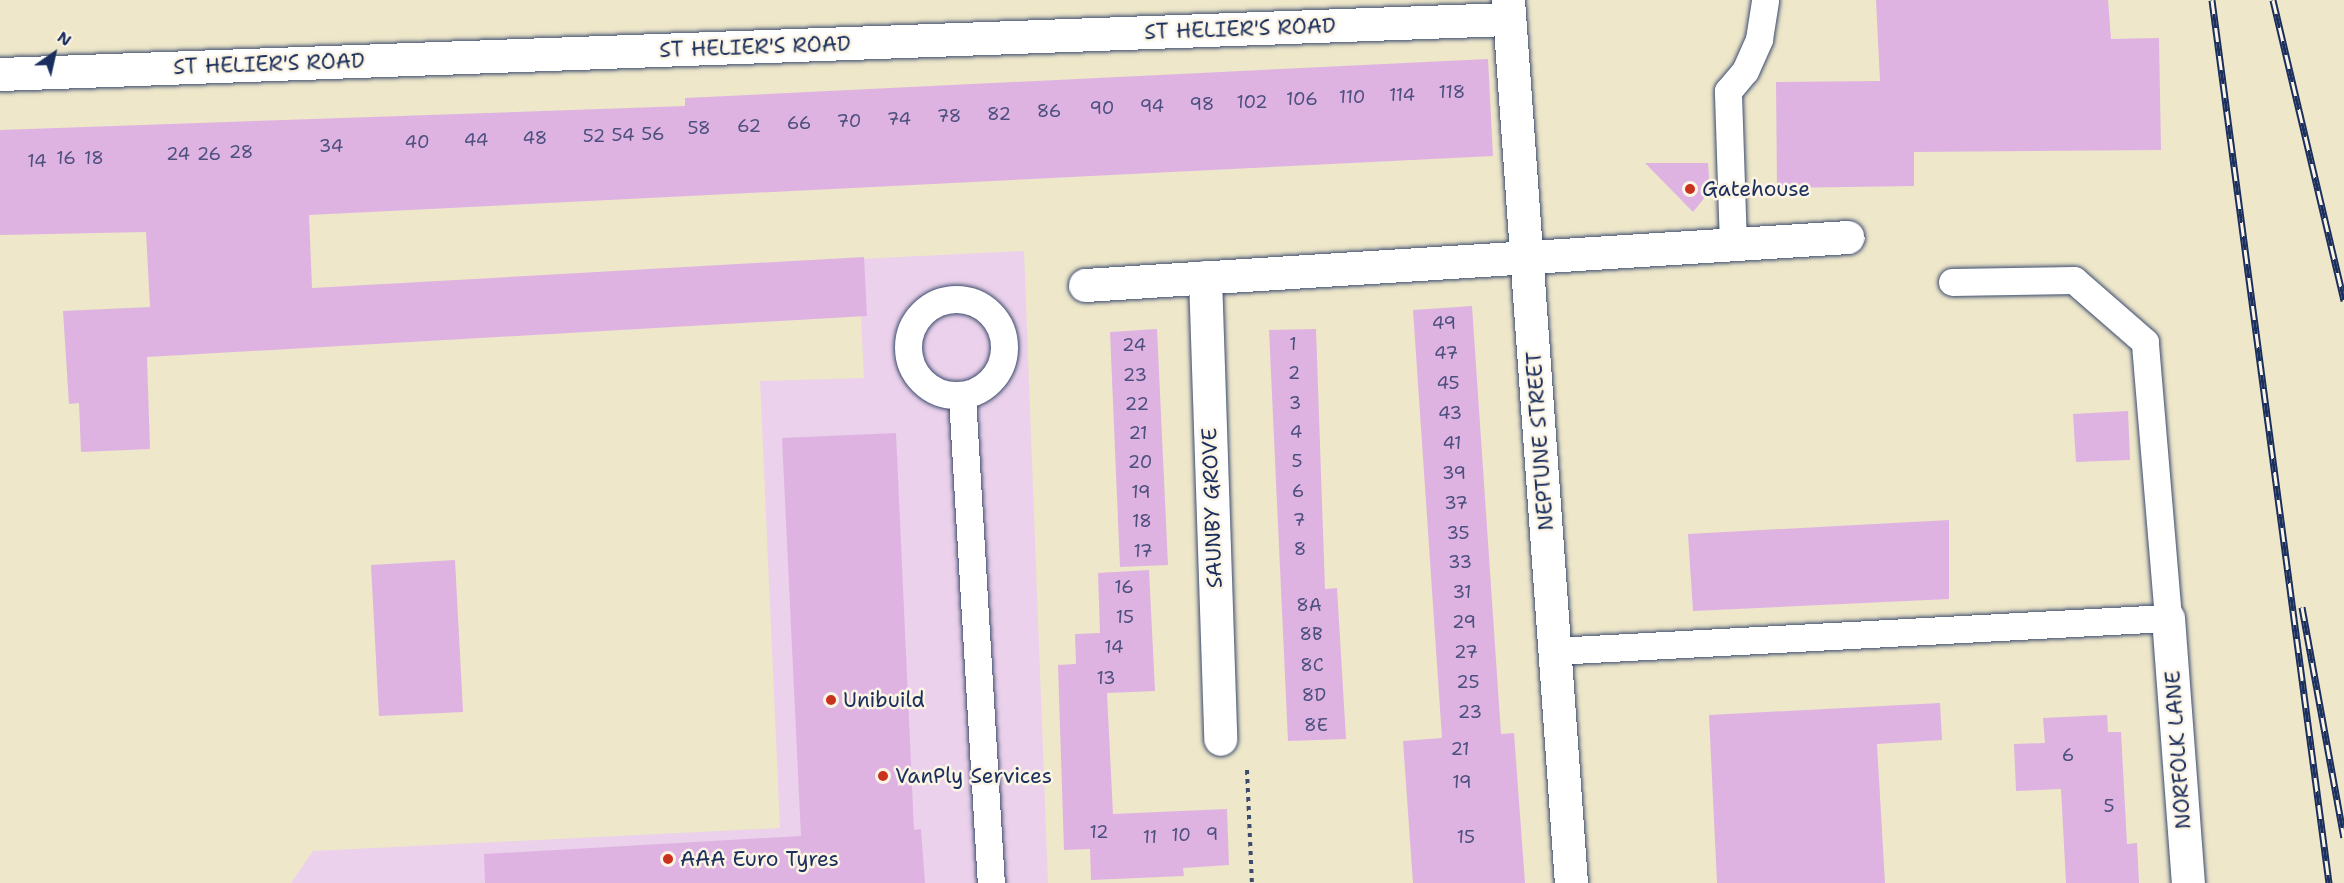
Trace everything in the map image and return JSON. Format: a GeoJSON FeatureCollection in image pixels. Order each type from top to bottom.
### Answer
{"type":"FeatureCollection","features":[{"type":"Feature","properties":{"kind":"street","name":"ST HELIER'S ROAD"},"geometry":{"type":"LineString","coordinates":[[0,74],[1509,10]]}},
{"type":"Feature","properties":{"kind":"street","name":"NEPTUNE STREET"},"geometry":{"type":"LineString","coordinates":[[1509,10],[1571,883]]}},
{"type":"Feature","properties":{"kind":"street"},"geometry":{"type":"LineString","coordinates":[[1085,285],[1846,237]]}},
{"type":"Feature","properties":{"kind":"street","name":"SAUNBY GROVE"},"geometry":{"type":"LineString","coordinates":[[1205,277],[1220,739]]}},
{"type":"Feature","properties":{"kind":"street","name":"NORFOLK LANE"},"geometry":{"type":"LineString","coordinates":[[2168,618],[2188,883]]}},
{"type":"Feature","properties":{"kind":"lane"},"geometry":{"type":"LineString","coordinates":[[1733,245],[1728,91],[1745,71],[1759,39],[1765,0]]}},
{"type":"Feature","properties":{"kind":"lane"},"geometry":{"type":"LineString","coordinates":[[1554,651],[2168,618],[2145,342],[2074,280],[1952,282]]}},
{"type":"Feature","properties":{"kind":"lane"},"geometry":{"type":"LineString","coordinates":[[962,397],[991,883]]}},
{"type":"Feature","properties":{"kind":"path"},"geometry":{"type":"LineString","coordinates":[[1220,739],[1246,769],[1252,883]]}},
{"type":"Feature","properties":{"kind":"shaded area"},"geometry":{"type":"Polygon","coordinates":[[[1024,251],[1048,883],[291,883],[313,851],[780,828],[760,381],[864,378],[858,259],[1024,251]]]}},
{"type":"Feature","properties":{"kind":"building"},"geometry":{"type":"Polygon","coordinates":[[[1876,0],[2108,0],[2111,39],[2159,38],[2161,150],[1914,152],[1914,186],[1777,188],[1776,82],[1880,81],[1876,0]]]}},
{"type":"Feature","properties":{"kind":"building"},"geometry":{"type":"Polygon","coordinates":[[[1488,59],[1493,156],[309,215],[312,288],[864,257],[867,316],[147,357],[150,449],[81,452],[79,403],[69,404],[63,311],[150,307],[146,232],[0,235],[0,130],[685,106],[685,98],[1488,59]]]}},
{"type":"Feature","properties":{"kind":"building","name":"Gatehouse"},"geometry":{"type":"Polygon","coordinates":[[[1645,163],[1708,163],[1710,191],[1693,212],[1645,163]]]}},
{"type":"Feature","properties":{"kind":"building"},"geometry":{"type":"Polygon","coordinates":[[[1472,306],[1501,734],[1514,733],[1525,883],[1413,883],[1403,741],[1442,738],[1413,310],[1472,306]]]}},
{"type":"Feature","properties":{"kind":"building"},"geometry":{"type":"Polygon","coordinates":[[[1157,329],[1168,565],[1120,567],[1110,332],[1157,329]]]}},
{"type":"Feature","properties":{"kind":"building"},"geometry":{"type":"Polygon","coordinates":[[[1316,329],[1325,589],[1337,588],[1346,739],[1288,741],[1269,330],[1316,329]]]}},
{"type":"Feature","properties":{"kind":"building"},"geometry":{"type":"Polygon","coordinates":[[[2128,411],[2130,460],[2076,462],[2073,414],[2128,411]]]}},
{"type":"Feature","properties":{"kind":"building"},"geometry":{"type":"Polygon","coordinates":[[[896,433],[914,830],[921,829],[925,883],[485,883],[484,854],[801,836],[782,438],[896,433]]]}},
{"type":"Feature","properties":{"kind":"building"},"geometry":{"type":"Polygon","coordinates":[[[1949,520],[1949,599],[1693,611],[1688,534],[1949,520]]]}},
{"type":"Feature","properties":{"kind":"building"},"geometry":{"type":"Polygon","coordinates":[[[455,560],[463,712],[379,716],[371,565],[455,560]]]}},
{"type":"Feature","properties":{"kind":"building"},"geometry":{"type":"Polygon","coordinates":[[[1149,570],[1155,691],[1107,693],[1113,814],[1227,809],[1229,865],[1183,868],[1184,876],[1091,880],[1090,849],[1064,850],[1058,665],[1076,664],[1075,634],[1100,633],[1098,573],[1149,570]]]}},
{"type":"Feature","properties":{"kind":"building"},"geometry":{"type":"Polygon","coordinates":[[[1940,703],[1942,740],[1877,744],[1885,883],[1717,883],[1709,715],[1940,703]]]}},
{"type":"Feature","properties":{"kind":"building"},"geometry":{"type":"Polygon","coordinates":[[[2107,715],[2108,732],[2121,732],[2127,844],[2137,843],[2139,883],[2066,883],[2061,789],[2016,791],[2014,744],[2045,743],[2043,718],[2107,715]]]}},
{"type":"Feature","properties":{"kind":"railway"},"geometry":{"type":"LineString","coordinates":[[2212,0],[2329,883]]}},
{"type":"Feature","properties":{"kind":"railway"},"geometry":{"type":"LineString","coordinates":[[2273,0],[2344,301]]}},
{"type":"Feature","properties":{"kind":"railway"},"geometry":{"type":"LineString","coordinates":[[2302,607],[2344,837]]}},
{"type":"Feature","properties":{"kind":"place","name":"Gatehouse"},"geometry":{"type":"Point","coordinates":[1690,189]}},
{"type":"Feature","properties":{"kind":"place","name":"Unibuild"},"geometry":{"type":"Point","coordinates":[831,700]}},
{"type":"Feature","properties":{"kind":"place","name":"VanPly Services"},"geometry":{"type":"Point","coordinates":[883,776]}},
{"type":"Feature","properties":{"kind":"place","name":"AAA Euro Tyres"},"geometry":{"type":"Point","coordinates":[668,859]}}]}
